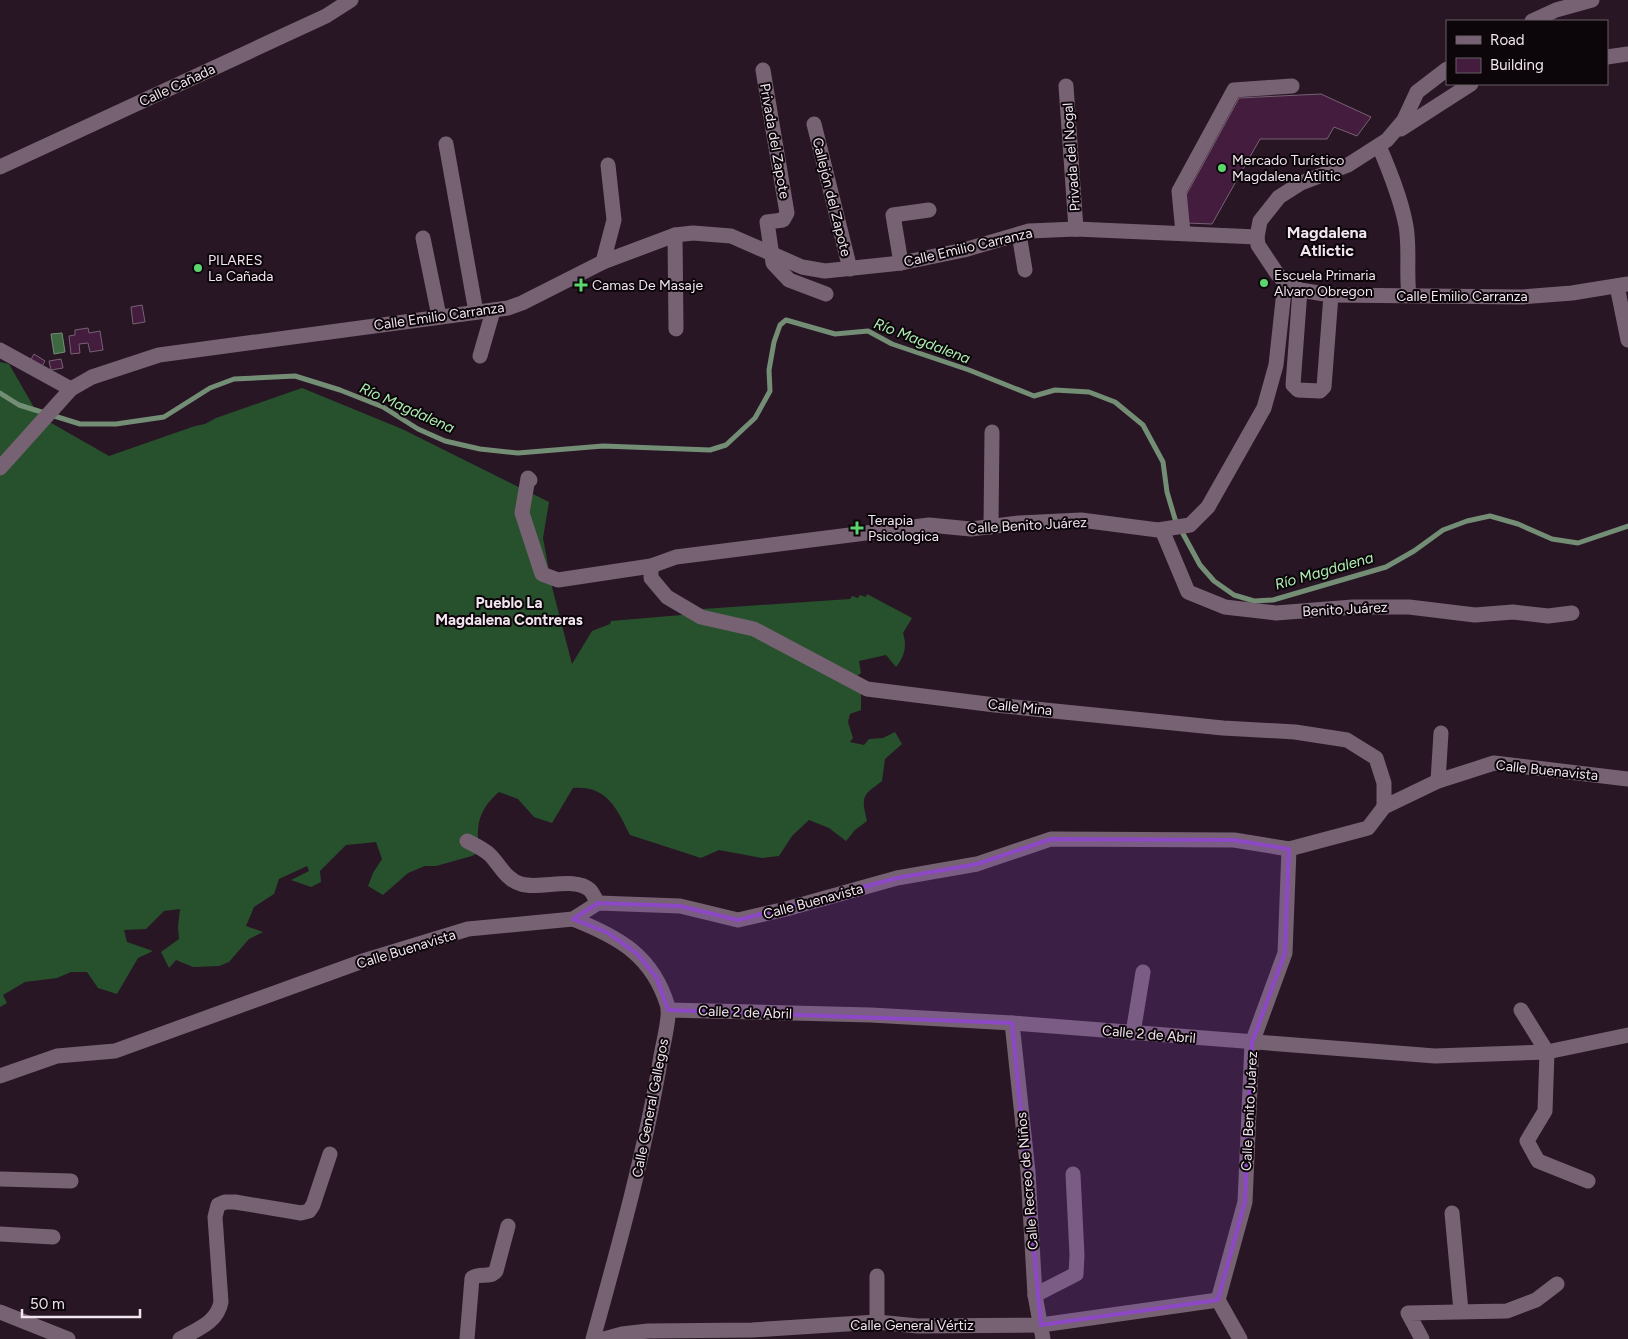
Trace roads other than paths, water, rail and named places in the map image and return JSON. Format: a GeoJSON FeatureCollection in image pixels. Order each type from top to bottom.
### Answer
{"type":"FeatureCollection","features":[{"type":"Feature","properties":{"kind":"street","name":"Calle Cañada"},"geometry":{"type":"LineString","coordinates":[[0,167],[326,16],[351,0]]}},
{"type":"Feature","properties":{"kind":"street"},"geometry":{"type":"LineString","coordinates":[[1534,20],[1556,10],[1592,0]]}},
{"type":"Feature","properties":{"kind":"street"},"geometry":{"type":"LineString","coordinates":[[1608,57],[1628,54]]}},
{"type":"Feature","properties":{"kind":"street","name":"Privada del Zapote"},"geometry":{"type":"LineString","coordinates":[[763,70],[788,213],[783,220],[767,222],[772,255]]}},
{"type":"Feature","properties":{"kind":"street"},"geometry":{"type":"LineString","coordinates":[[1395,132],[1412,107],[1417,92],[1446,70]]}},
{"type":"Feature","properties":{"kind":"street"},"geometry":{"type":"LineString","coordinates":[[1256,237],[1260,221],[1265,212],[1279,197],[1300,183],[1348,165],[1379,146],[1395,132],[1469,85]]}},
{"type":"Feature","properties":{"kind":"street","name":"Privada del Nogal"},"geometry":{"type":"LineString","coordinates":[[1066,86],[1076,228]]}},
{"type":"Feature","properties":{"kind":"street"},"geometry":{"type":"LineString","coordinates":[[1183,233],[1179,191],[1234,90],[1292,86]]}},
{"type":"Feature","properties":{"kind":"street","name":"Callejón del Zapote"},"geometry":{"type":"LineString","coordinates":[[814,124],[850,269]]}},
{"type":"Feature","properties":{"kind":"street"},"geometry":{"type":"LineString","coordinates":[[446,144],[476,312]]}},
{"type":"Feature","properties":{"kind":"street"},"geometry":{"type":"LineString","coordinates":[[1379,146],[1393,181],[1406,227],[1406,275],[1409,295]]}},
{"type":"Feature","properties":{"kind":"street"},"geometry":{"type":"LineString","coordinates":[[603,262],[614,220],[608,165]]}},
{"type":"Feature","properties":{"kind":"street"},"geometry":{"type":"LineString","coordinates":[[901,263],[893,215],[929,210]]}},
{"type":"Feature","properties":{"kind":"street","name":"Calle Emilio Carranza"},"geometry":{"type":"LineString","coordinates":[[0,468],[72,389],[92,377],[160,355],[439,316],[493,311],[522,303],[603,262],[675,234],[693,233],[731,236],[802,267],[825,271],[901,263],[964,250],[1029,231],[1076,228],[1256,237],[1260,251],[1285,282],[1300,290],[1331,295],[1522,297],[1572,293],[1623,285]]}},
{"type":"Feature","properties":{"kind":"street"},"geometry":{"type":"LineString","coordinates":[[675,234],[676,329]]}},
{"type":"Feature","properties":{"kind":"street"},"geometry":{"type":"LineString","coordinates":[[1019,234],[1025,270]]}},
{"type":"Feature","properties":{"kind":"street"},"geometry":{"type":"LineString","coordinates":[[423,238],[439,316]]}},
{"type":"Feature","properties":{"kind":"street"},"geometry":{"type":"LineString","coordinates":[[772,255],[773,263],[790,280],[826,294]]}},
{"type":"Feature","properties":{"kind":"street","name":"Calle Benito Juárez"},"geometry":{"type":"LineString","coordinates":[[530,480],[528,478],[522,513],[542,574],[558,580],[651,566],[676,557],[929,525],[971,529],[1019,523],[1080,520],[1164,530],[1190,525],[1208,507],[1264,408],[1276,365],[1285,282]]}},
{"type":"Feature","properties":{"kind":"street"},"geometry":{"type":"LineString","coordinates":[[1623,285],[1628,340]]}},
{"type":"Feature","properties":{"kind":"street"},"geometry":{"type":"LineString","coordinates":[[1300,290],[1294,385],[1298,390],[1320,391],[1324,387],[1331,295]]}},
{"type":"Feature","properties":{"kind":"street"},"geometry":{"type":"LineString","coordinates":[[480,356],[493,311]]}},
{"type":"Feature","properties":{"kind":"street"},"geometry":{"type":"LineString","coordinates":[[0,350],[72,389]]}},
{"type":"Feature","properties":{"kind":"street"},"geometry":{"type":"LineString","coordinates":[[991,527],[992,432]]}},
{"type":"Feature","properties":{"kind":"street","name":"Benito Juárez"},"geometry":{"type":"LineString","coordinates":[[1164,530],[1188,592],[1225,607],[1276,613],[1353,607],[1409,607],[1475,615],[1513,612],[1548,616],[1572,613]]}},
{"type":"Feature","properties":{"kind":"street","name":"Calle Mina"},"geometry":{"type":"LineString","coordinates":[[651,566],[651,578],[667,597],[701,617],[754,629],[867,688],[995,705],[1154,721],[1295,732],[1347,740],[1376,758],[1384,783],[1384,807]]}},
{"type":"Feature","properties":{"kind":"street"},"geometry":{"type":"LineString","coordinates":[[1438,781],[1442,733]]}},
{"type":"Feature","properties":{"kind":"street","name":"Calle Buenavista"},"geometry":{"type":"LineString","coordinates":[[0,1076],[57,1056],[115,1052],[363,961],[468,929],[572,920],[598,903],[680,906],[738,920],[786,910],[897,878],[978,864],[1051,839],[1234,840],[1289,849],[1368,828],[1384,807],[1438,781],[1494,763],[1628,779]]}},
{"type":"Feature","properties":{"kind":"street"},"geometry":{"type":"LineString","coordinates":[[467,841],[490,855],[507,876],[518,884],[533,886],[573,883],[582,885],[589,889],[598,903]]}},
{"type":"Feature","properties":{"kind":"street","name":"Calle Benito Juárez"},"geometry":{"type":"LineString","coordinates":[[1218,1300],[1245,1202],[1252,1043],[1285,953],[1289,849]]}},
{"type":"Feature","properties":{"kind":"street"},"geometry":{"type":"LineString","coordinates":[[572,920],[608,933],[637,954],[656,977],[668,1010]]}},
{"type":"Feature","properties":{"kind":"street"},"geometry":{"type":"LineString","coordinates":[[1133,1033],[1143,972]]}},
{"type":"Feature","properties":{"kind":"street","name":"Calle 2 de Abril"},"geometry":{"type":"LineString","coordinates":[[668,1010],[871,1015],[1012,1023],[1435,1056],[1547,1052],[1628,1035]]}},
{"type":"Feature","properties":{"kind":"street","name":"Calle General Gallegos"},"geometry":{"type":"LineString","coordinates":[[593,1339],[642,1155],[668,1010]]}},
{"type":"Feature","properties":{"kind":"street"},"geometry":{"type":"LineString","coordinates":[[1521,1010],[1547,1052],[1545,1111],[1527,1141],[1538,1161],[1588,1181]]}},
{"type":"Feature","properties":{"kind":"street","name":"Calle Recreo de Niños"},"geometry":{"type":"LineString","coordinates":[[1012,1023],[1028,1172],[1035,1295],[1042,1332]]}},
{"type":"Feature","properties":{"kind":"street"},"geometry":{"type":"LineString","coordinates":[[180,1339],[214,1319],[219,1311],[221,1302],[215,1217],[218,1206],[224,1202],[235,1202],[301,1213],[309,1211],[314,1205],[330,1154]]}},
{"type":"Feature","properties":{"kind":"street"},"geometry":{"type":"LineString","coordinates":[[1035,1295],[1076,1274],[1077,1255],[1073,1174]]}},
{"type":"Feature","properties":{"kind":"street"},"geometry":{"type":"LineString","coordinates":[[0,1178],[71,1181]]}},
{"type":"Feature","properties":{"kind":"street"},"geometry":{"type":"LineString","coordinates":[[1452,1213],[1461,1311]]}},
{"type":"Feature","properties":{"kind":"street"},"geometry":{"type":"LineString","coordinates":[[467,1339],[472,1278],[476,1275],[488,1276],[496,1271],[508,1226]]}},
{"type":"Feature","properties":{"kind":"street"},"geometry":{"type":"LineString","coordinates":[[0,1234],[53,1237]]}},
{"type":"Feature","properties":{"kind":"street"},"geometry":{"type":"LineString","coordinates":[[877,1276],[878,1322]]}},
{"type":"Feature","properties":{"kind":"street"},"geometry":{"type":"LineString","coordinates":[[1422,1339],[1408,1313],[1507,1310],[1536,1300],[1557,1284]]}},
{"type":"Feature","properties":{"kind":"street"},"geometry":{"type":"LineString","coordinates":[[1218,1300],[1240,1339]]}},
{"type":"Feature","properties":{"kind":"street","name":"Calle General Vértiz"},"geometry":{"type":"LineString","coordinates":[[604,1339],[622,1334],[648,1331],[752,1330],[878,1322],[918,1332],[1042,1332],[1218,1300]]}},
{"type":"Feature","properties":{"kind":"street"},"geometry":{"type":"LineString","coordinates":[[0,1312],[68,1339]]}},
{"type":"Feature","properties":{"kind":"waterway","name":"Río Magdalena"},"geometry":{"type":"LineString","coordinates":[[0,393],[19,405],[80,424],[116,424],[164,417],[210,388],[234,379],[295,376],[340,390],[383,407],[418,429],[445,441],[480,449],[518,453],[603,446],[710,450],[726,445],[755,418],[770,391],[769,370],[774,342],[780,325],[786,320],[835,334],[868,331],[892,344],[969,370],[1034,396],[1055,390],[1089,392],[1115,402],[1143,425],[1163,462],[1167,492],[1175,519],[1200,565],[1214,581],[1234,595],[1254,601],[1273,600],[1386,567],[1414,551],[1443,530],[1467,521],[1490,516],[1518,524],[1552,539],[1578,543],[1628,526]]}},
{"type":"Feature","properties":{"kind":"place","name":"Mercado Turístico Magdalena Atlitic"},"geometry":{"type":"Point","coordinates":[1222,168]}},
{"type":"Feature","properties":{"kind":"place","name":"PILARES La Cañada"},"geometry":{"type":"Point","coordinates":[198,268]}},
{"type":"Feature","properties":{"kind":"place","name":"Escuela Primaria Alvaro Obregon"},"geometry":{"type":"Point","coordinates":[1264,283]}},
{"type":"Feature","properties":{"kind":"place","name":"Camas De Masaje"},"geometry":{"type":"Point","coordinates":[581,285]}},
{"type":"Feature","properties":{"kind":"place","name":"Terapia Psicologica"},"geometry":{"type":"Point","coordinates":[857,528]}},
{"type":"Feature","properties":{"kind":"district","name":"Magdalena Atlictic"},"geometry":{"type":"Point","coordinates":[1327,241]}},
{"type":"Feature","properties":{"kind":"district","name":"Pueblo La Magdalena Contreras"},"geometry":{"type":"Point","coordinates":[509,612]}}]}
